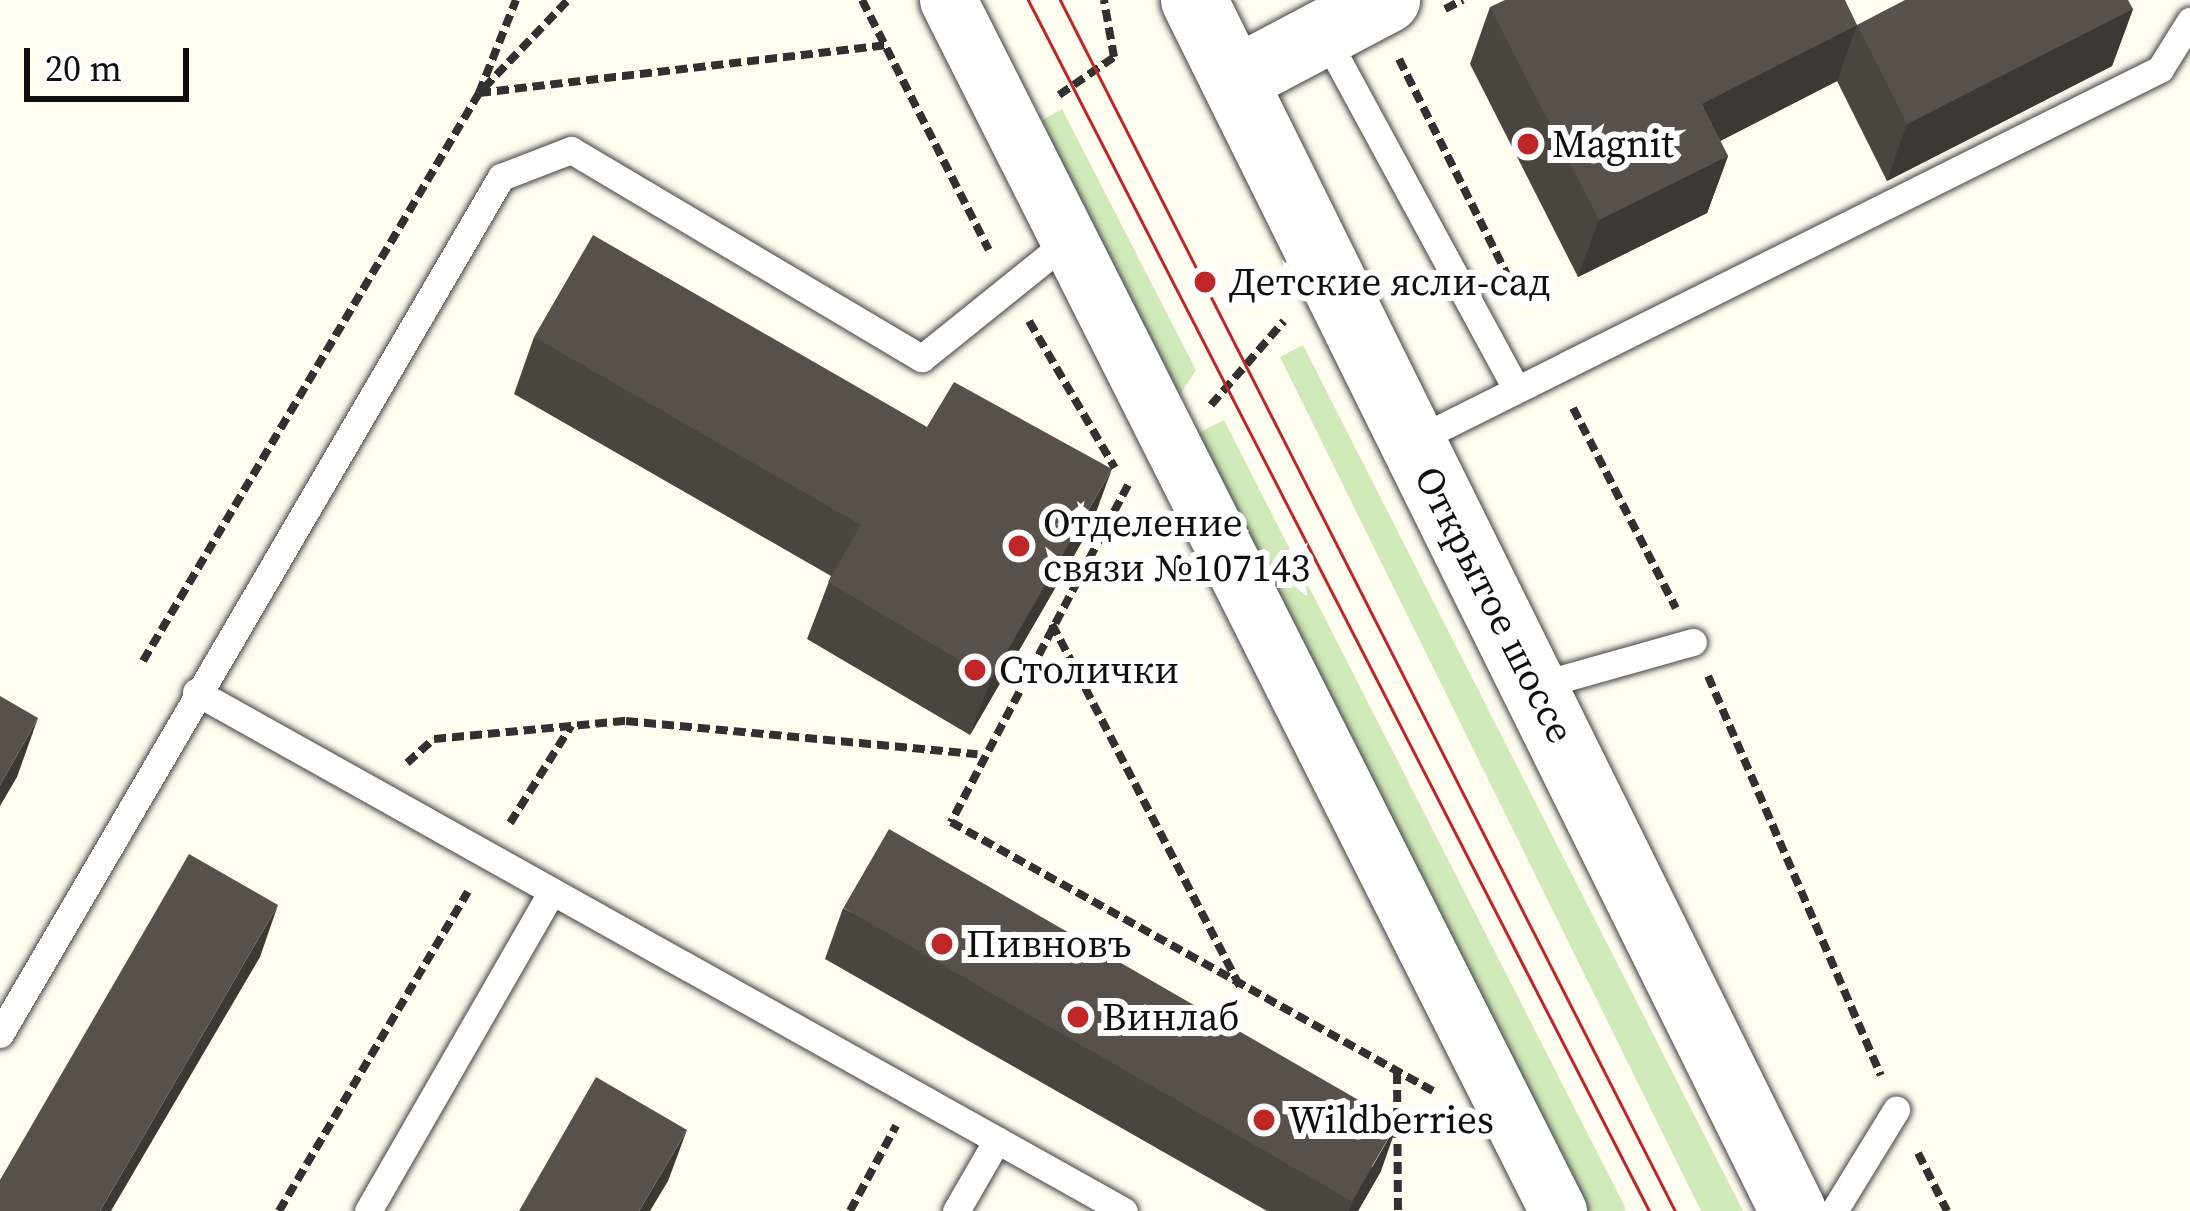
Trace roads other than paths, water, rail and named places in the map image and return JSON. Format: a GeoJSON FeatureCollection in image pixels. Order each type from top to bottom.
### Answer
{"type":"FeatureCollection","features":[{"type":"Feature","properties":{"kind":"street"},"geometry":{"type":"LineString","coordinates":[[948,0],[1065,243],[1558,1211]]}},
{"type":"Feature","properties":{"kind":"street","name":"Открытое шоссе"},"geometry":{"type":"LineString","coordinates":[[1194,0],[1793,1211]]}},
{"type":"Feature","properties":{"kind":"street"},"geometry":{"type":"LineString","coordinates":[[1235,80],[1387,0]]}},
{"type":"Feature","properties":{"kind":"lane"},"geometry":{"type":"LineString","coordinates":[[1412,442],[2160,68],[2190,21]]}},
{"type":"Feature","properties":{"kind":"lane"},"geometry":{"type":"LineString","coordinates":[[1324,33],[1515,387]]}},
{"type":"Feature","properties":{"kind":"lane"},"geometry":{"type":"LineString","coordinates":[[0,1034],[501,177],[571,150],[922,358],[1005,281],[1065,243]]}},
{"type":"Feature","properties":{"kind":"lane"},"geometry":{"type":"LineString","coordinates":[[1536,686],[1693,642]]}},
{"type":"Feature","properties":{"kind":"lane"},"geometry":{"type":"LineString","coordinates":[[196,692],[1124,1211]]}},
{"type":"Feature","properties":{"kind":"lane"},"geometry":{"type":"LineString","coordinates":[[368,1211],[552,891]]}},
{"type":"Feature","properties":{"kind":"lane"},"geometry":{"type":"LineString","coordinates":[[1834,1211],[1896,1110]]}},
{"type":"Feature","properties":{"kind":"lane"},"geometry":{"type":"LineString","coordinates":[[956,1211],[997,1140]]}},
{"type":"Feature","properties":{"kind":"tram line"},"geometry":{"type":"LineString","coordinates":[[1028,0],[1649,1211]]}},
{"type":"Feature","properties":{"kind":"tram line"},"geometry":{"type":"LineString","coordinates":[[1060,0],[1675,1211]]}},
{"type":"Feature","properties":{"kind":"place","name":"Magnit"},"geometry":{"type":"Point","coordinates":[1528,144]}},
{"type":"Feature","properties":{"kind":"place","name":"Детские ясли-сад"},"geometry":{"type":"Point","coordinates":[1205,282]}},
{"type":"Feature","properties":{"kind":"place","name":"Отделение связи №107143"},"geometry":{"type":"Point","coordinates":[1019,546]}},
{"type":"Feature","properties":{"kind":"place","name":"Столички"},"geometry":{"type":"Point","coordinates":[975,670]}},
{"type":"Feature","properties":{"kind":"place","name":"Пивновъ"},"geometry":{"type":"Point","coordinates":[942,944]}},
{"type":"Feature","properties":{"kind":"place","name":"Винлаб"},"geometry":{"type":"Point","coordinates":[1078,1017]}},
{"type":"Feature","properties":{"kind":"place","name":"Wildberries"},"geometry":{"type":"Point","coordinates":[1264,1120]}}]}
